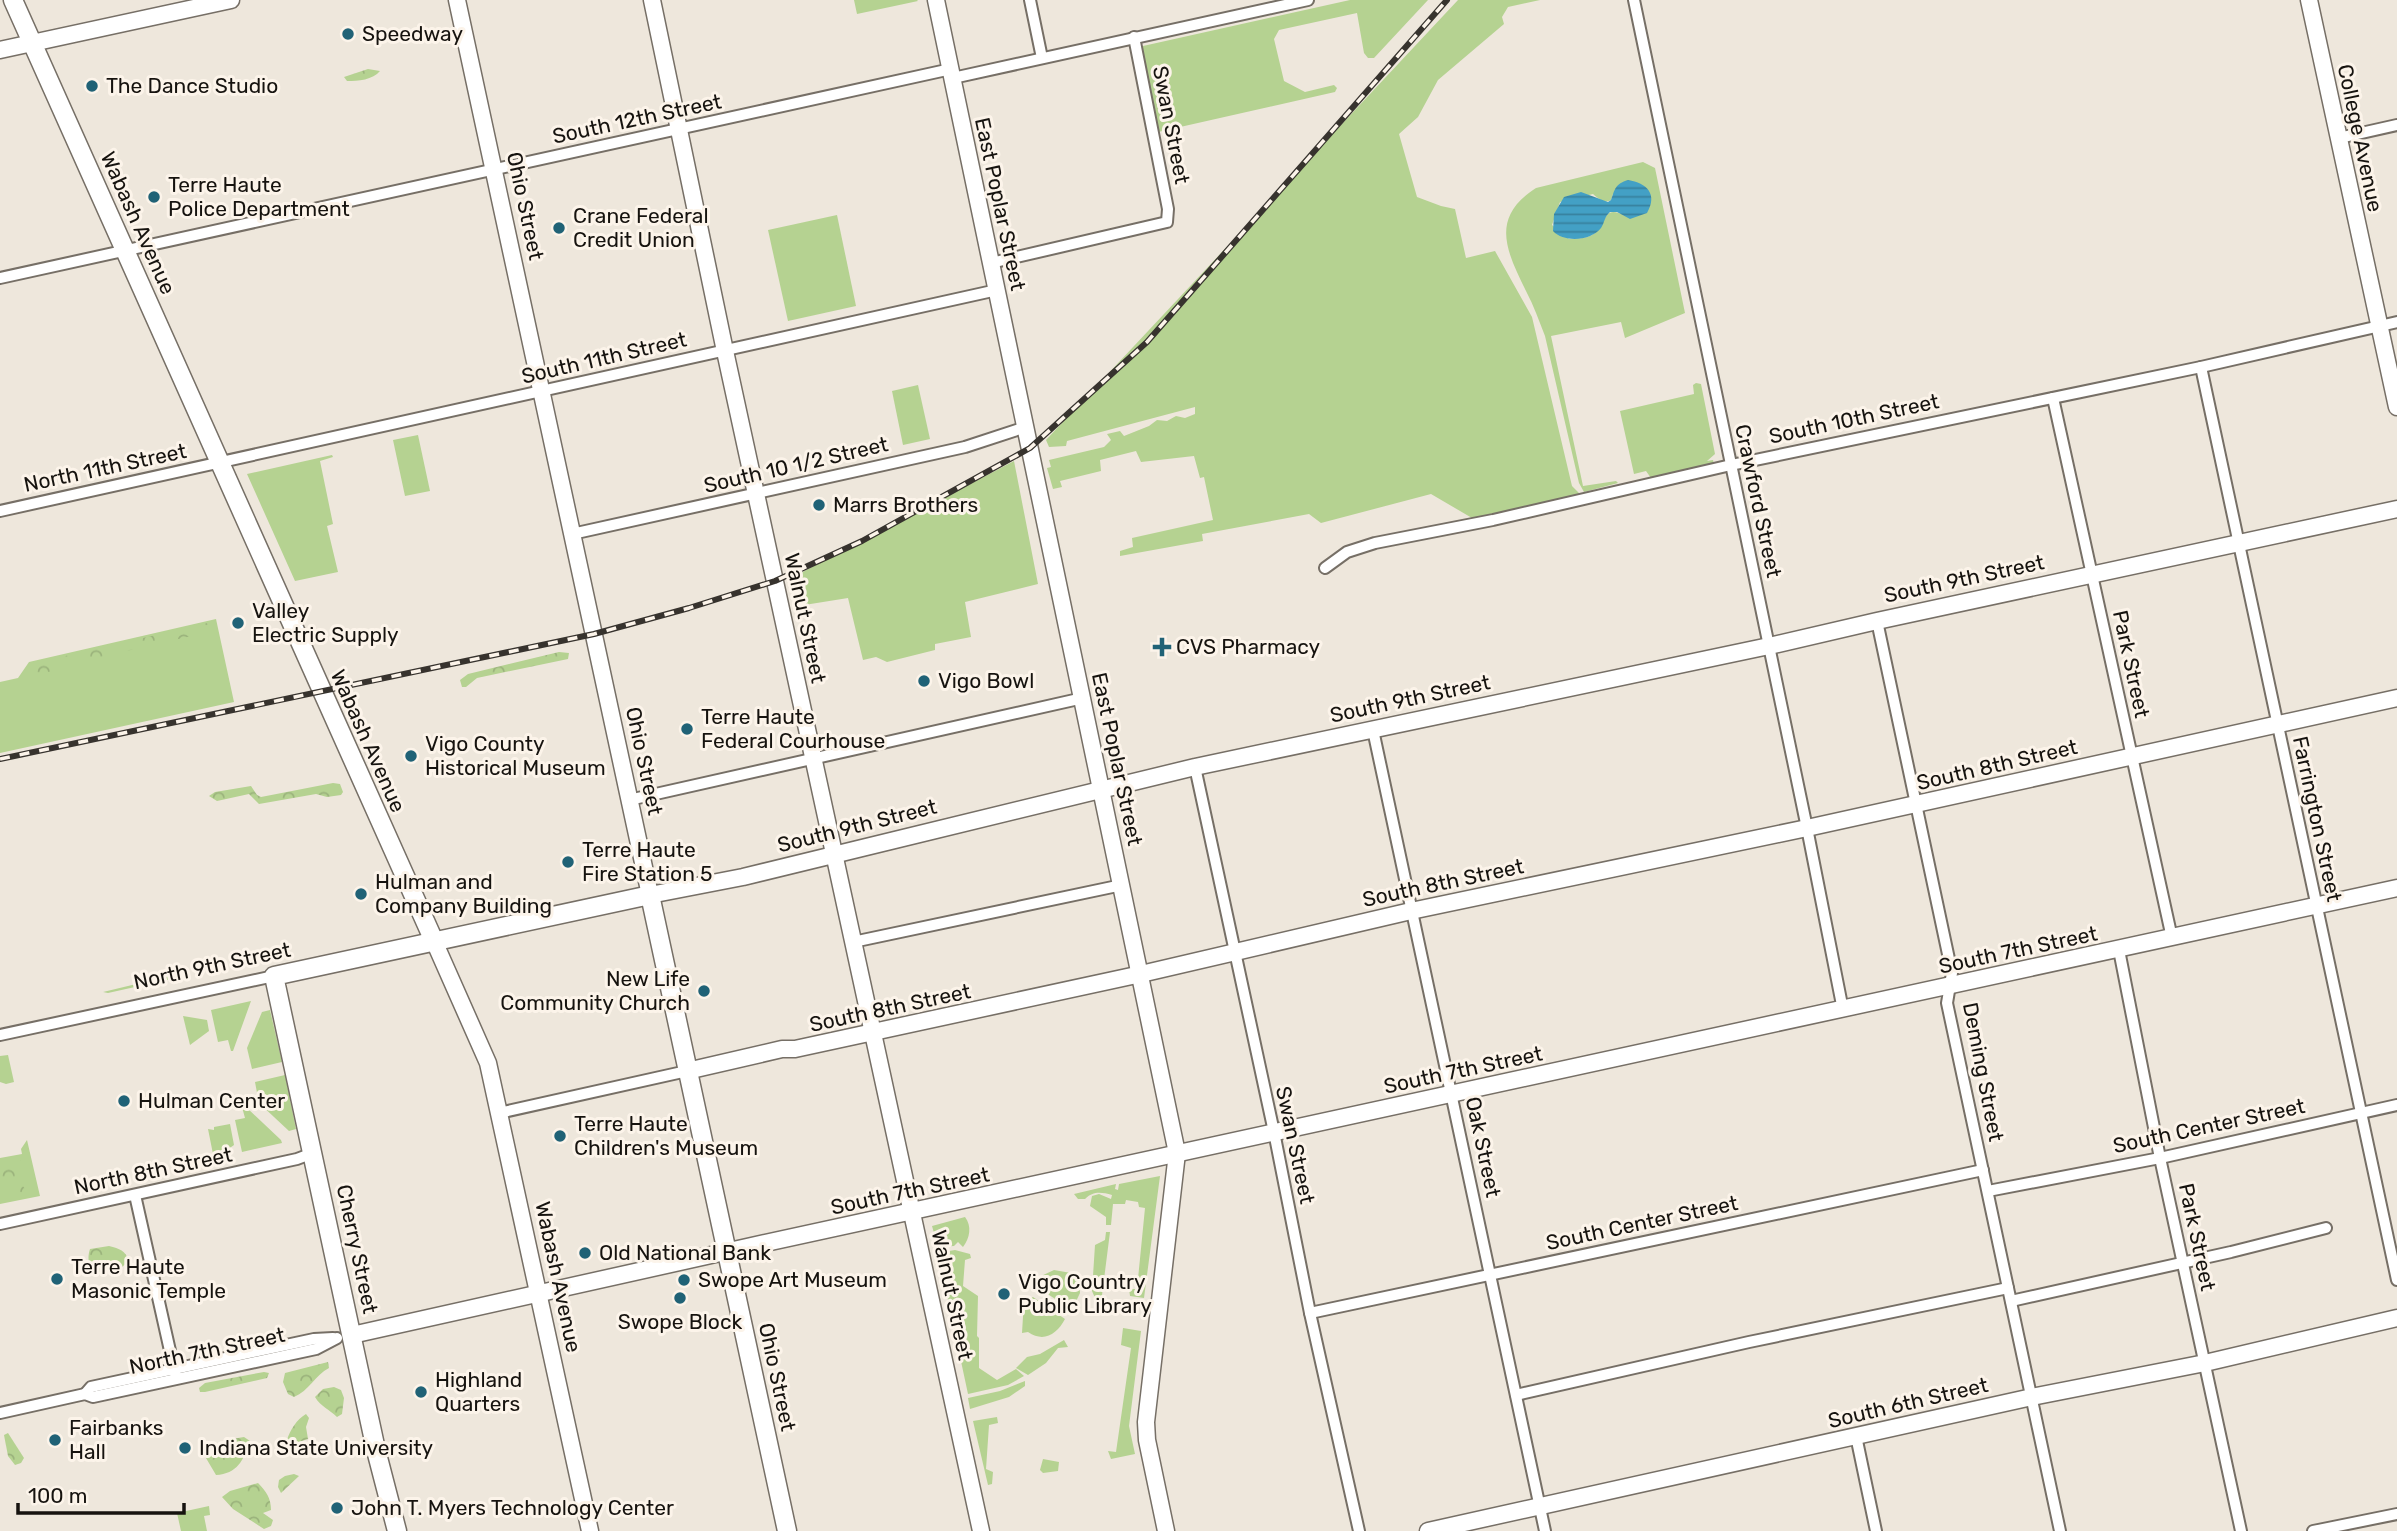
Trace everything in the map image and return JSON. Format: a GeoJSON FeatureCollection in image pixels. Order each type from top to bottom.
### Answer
{"type":"FeatureCollection","features":[{"type":"Feature","properties":{"kind":"main road","name":"Wabash Avenue"},"geometry":{"type":"LineString","coordinates":[[13,0],[434,941]]}},
{"type":"Feature","properties":{"kind":"main road","name":"South 9th Street"},"geometry":{"type":"LineString","coordinates":[[434,941],[650,895]]}},
{"type":"Feature","properties":{"kind":"main road","name":"Ohio Street"},"geometry":{"type":"LineString","coordinates":[[650,895],[787,1531]]}},
{"type":"Feature","properties":{"kind":"main road","name":"North 9th Street"},"geometry":{"type":"LineString","coordinates":[[274,976],[434,941]]}},
{"type":"Feature","properties":{"kind":"main road","name":"Cherry Street"},"geometry":{"type":"LineString","coordinates":[[274,976],[313,1153],[345,1336],[397,1531]]}},
{"type":"Feature","properties":{"kind":"street"},"geometry":{"type":"LineString","coordinates":[[0,50],[231,0]]}},
{"type":"Feature","properties":{"kind":"street","name":"Ohio Street"},"geometry":{"type":"LineString","coordinates":[[457,0],[650,895]]}},
{"type":"Feature","properties":{"kind":"street","name":"Walnut Street"},"geometry":{"type":"LineString","coordinates":[[652,0],[833,855],[981,1531]]}},
{"type":"Feature","properties":{"kind":"street","name":"East Poplar Street"},"geometry":{"type":"LineString","coordinates":[[936,0],[1177,1153],[1146,1422],[1147,1440],[1166,1531]]}},
{"type":"Feature","properties":{"kind":"street"},"geometry":{"type":"LineString","coordinates":[[1030,0],[1042,58]]}},
{"type":"Feature","properties":{"kind":"street","name":"South 12th Street"},"geometry":{"type":"LineString","coordinates":[[0,278],[494,169],[952,74],[1042,58],[1275,4],[1308,0]]}},
{"type":"Feature","properties":{"kind":"street","name":"Crawford Street"},"geometry":{"type":"LineString","coordinates":[[1634,0],[1843,1010]]}},
{"type":"Feature","properties":{"kind":"street","name":"College Avenue"},"geometry":{"type":"LineString","coordinates":[[2309,0],[2397,407]]}},
{"type":"Feature","properties":{"kind":"street","name":"Swan Street"},"geometry":{"type":"LineString","coordinates":[[991,263],[1167,222],[1168,209],[1134,37]]}},
{"type":"Feature","properties":{"kind":"street"},"geometry":{"type":"LineString","coordinates":[[2339,138],[2397,125]]}},
{"type":"Feature","properties":{"kind":"street","name":"South 11th Street"},"geometry":{"type":"LineString","coordinates":[[219,463],[997,290]]}},
{"type":"Feature","properties":{"kind":"street","name":"South 10th Street"},"geometry":{"type":"LineString","coordinates":[[1325,568],[1347,552],[1375,543],[2201,367],[2397,322]]}},
{"type":"Feature","properties":{"kind":"street","name":"Farrington Street"},"geometry":{"type":"LineString","coordinates":[[2201,367],[2397,1280]]}},
{"type":"Feature","properties":{"kind":"street","name":"Park Street"},"geometry":{"type":"LineString","coordinates":[[2053,398],[2172,937]]}},
{"type":"Feature","properties":{"kind":"street","name":"South 10 1/2 Street"},"geometry":{"type":"LineString","coordinates":[[572,534],[965,447],[1026,427]]}},
{"type":"Feature","properties":{"kind":"street","name":"North 11th Street"},"geometry":{"type":"LineString","coordinates":[[0,511],[219,463]]}},
{"type":"Feature","properties":{"kind":"street","name":"South 9th Street"},"geometry":{"type":"LineString","coordinates":[[650,895],[743,877],[1195,767],[1769,646],[2397,509]]}},
{"type":"Feature","properties":{"kind":"street","name":"Deming Street"},"geometry":{"type":"LineString","coordinates":[[1877,621],[1952,973],[1947,1003],[2060,1531]]}},
{"type":"Feature","properties":{"kind":"street"},"geometry":{"type":"LineString","coordinates":[[629,800],[1083,698]]}},
{"type":"Feature","properties":{"kind":"street","name":"South 8th Street"},"geometry":{"type":"LineString","coordinates":[[499,1113],[782,1049],[795,1049],[874,1033],[1141,974],[1411,911],[1807,828],[2397,698]]}},
{"type":"Feature","properties":{"kind":"street","name":"Oak Street"},"geometry":{"type":"LineString","coordinates":[[1373,730],[1545,1531]]}},
{"type":"Feature","properties":{"kind":"street","name":"Swan Street"},"geometry":{"type":"LineString","coordinates":[[1195,767],[1310,1313],[1359,1531]]}},
{"type":"Feature","properties":{"kind":"street"},"geometry":{"type":"LineString","coordinates":[[853,942],[1122,885]]}},
{"type":"Feature","properties":{"kind":"street","name":"South 7th Street"},"geometry":{"type":"LineString","coordinates":[[539,1292],[2397,888]]}},
{"type":"Feature","properties":{"kind":"street","name":"Wabash Avenue"},"geometry":{"type":"LineString","coordinates":[[434,941],[484,1052],[590,1531]]}},
{"type":"Feature","properties":{"kind":"street","name":"Park Street"},"geometry":{"type":"LineString","coordinates":[[2119,950],[2160,1158],[2241,1531]]}},
{"type":"Feature","properties":{"kind":"street","name":"North 9th Street"},"geometry":{"type":"LineString","coordinates":[[0,1035],[274,976]]}},
{"type":"Feature","properties":{"kind":"street","name":"South Center Street"},"geometry":{"type":"LineString","coordinates":[[1988,1191],[2160,1158],[2397,1104]]}},
{"type":"Feature","properties":{"kind":"street","name":"North 8th Street"},"geometry":{"type":"LineString","coordinates":[[0,1224],[313,1153]]}},
{"type":"Feature","properties":{"kind":"street","name":"South Center Street"},"geometry":{"type":"LineString","coordinates":[[1310,1313],[1983,1170]]}},
{"type":"Feature","properties":{"kind":"street"},"geometry":{"type":"LineString","coordinates":[[135,1195],[175,1374]]}},
{"type":"Feature","properties":{"kind":"street"},"geometry":{"type":"LineString","coordinates":[[2011,1301],[2326,1228]]}},
{"type":"Feature","properties":{"kind":"street"},"geometry":{"type":"LineString","coordinates":[[1516,1395],[1749,1342],[2008,1288]]}},
{"type":"Feature","properties":{"kind":"street","name":"North 7th Street"},"geometry":{"type":"LineString","coordinates":[[0,1413],[85,1394],[93,1397],[175,1374],[316,1349],[345,1336],[539,1292]]}},
{"type":"Feature","properties":{"kind":"street","name":"South 6th Street"},"geometry":{"type":"LineString","coordinates":[[1429,1531],[2032,1397],[2205,1363],[2397,1318]]}},
{"type":"Feature","properties":{"kind":"street"},"geometry":{"type":"LineString","coordinates":[[1857,1436],[1876,1531]]}},
{"type":"Feature","properties":{"kind":"street"},"geometry":{"type":"LineString","coordinates":[[2313,1531],[2397,1514]]}},
{"type":"Feature","properties":{"kind":"green space"},"geometry":{"type":"Polygon","coordinates":[[[854,0],[917,0],[918,1],[857,14],[854,0]]]}},
{"type":"Feature","properties":{"kind":"green space"},"geometry":{"type":"Polygon","coordinates":[[[1350,0],[1428,0],[1374,58],[1368,58],[1364,53],[1357,13],[1279,30],[1274,39],[1284,81],[1305,92],[1334,85],[1337,88],[1335,92],[1158,132],[1143,46],[1350,0]]]}},
{"type":"Feature","properties":{"kind":"green space"},"geometry":{"type":"Polygon","coordinates":[[[1458,0],[1540,0],[1508,7],[1502,17],[1504,24],[1438,80],[1418,117],[1399,134],[1417,197],[1455,209],[1466,258],[1495,251],[1532,317],[1572,486],[1581,495],[1472,518],[1431,494],[1321,523],[1309,514],[1202,534],[1203,541],[1120,556],[1120,551],[1133,547],[1132,538],[1213,520],[1204,477],[1200,478],[1194,456],[1141,462],[1136,451],[1100,460],[1101,471],[1060,481],[1062,487],[1053,489],[1047,468],[1051,467],[1049,460],[1104,447],[1111,440],[1107,434],[1120,431],[1124,436],[1157,420],[1167,421],[1176,416],[1185,418],[1195,414],[1195,407],[1067,441],[1066,446],[1049,447],[1046,440],[1458,0]]]}},
{"type":"Feature","properties":{"kind":"green space"},"geometry":{"type":"Polygon","coordinates":[[[368,69],[380,71],[360,80],[347,81],[344,77],[368,69]]]}},
{"type":"Feature","properties":{"kind":"green space"},"geometry":{"type":"Polygon","coordinates":[[[1643,162],[1655,168],[1685,313],[1625,338],[1621,322],[1551,336],[1583,486],[1616,481],[1618,483],[1584,492],[1579,483],[1545,336],[1508,249],[1507,223],[1512,211],[1521,199],[1536,188],[1643,162]],[[1593,194],[1560,202],[1552,225],[1569,239],[1581,238],[1597,231],[1612,212],[1625,216],[1613,194],[1611,200],[1606,201],[1593,194]]]}},
{"type":"Feature","properties":{"kind":"green space"},"geometry":{"type":"Polygon","coordinates":[[[837,215],[856,306],[788,321],[768,230],[837,215]]]}},
{"type":"Feature","properties":{"kind":"green space"},"geometry":{"type":"Polygon","coordinates":[[[1701,384],[1715,454],[1707,461],[1713,460],[1714,464],[1651,478],[1646,471],[1634,474],[1620,411],[1694,394],[1693,385],[1701,384]]]}},
{"type":"Feature","properties":{"kind":"green space"},"geometry":{"type":"Polygon","coordinates":[[[918,385],[930,439],[903,445],[892,391],[918,385]]]}},
{"type":"Feature","properties":{"kind":"green space"},"geometry":{"type":"Polygon","coordinates":[[[418,435],[430,491],[405,496],[393,440],[418,435]]]}},
{"type":"Feature","properties":{"kind":"green space"},"geometry":{"type":"Polygon","coordinates":[[[332,455],[333,457],[320,461],[333,524],[327,526],[338,572],[295,581],[247,474],[332,455]]]}},
{"type":"Feature","properties":{"kind":"green space"},"geometry":{"type":"Polygon","coordinates":[[[1014,461],[1038,584],[965,602],[971,637],[935,644],[935,650],[887,662],[876,657],[863,660],[848,598],[798,606],[793,577],[1014,461]]]}},
{"type":"Feature","properties":{"kind":"green space"},"geometry":{"type":"Polygon","coordinates":[[[216,619],[234,702],[0,753],[0,682],[18,678],[29,662],[216,619]]]}},
{"type":"Feature","properties":{"kind":"green space"},"geometry":{"type":"Polygon","coordinates":[[[212,622],[213,631],[66,665],[49,672],[33,673],[28,667],[31,664],[212,622]]]}},
{"type":"Feature","properties":{"kind":"green space"},"geometry":{"type":"Polygon","coordinates":[[[559,652],[569,653],[568,659],[477,678],[462,687],[460,680],[468,674],[559,652]]]}},
{"type":"Feature","properties":{"kind":"green space"},"geometry":{"type":"Polygon","coordinates":[[[333,783],[340,784],[343,792],[341,795],[327,797],[316,794],[259,804],[249,794],[217,801],[209,796],[215,792],[251,786],[261,797],[333,783]]]}},
{"type":"Feature","properties":{"kind":"green space"},"geometry":{"type":"Polygon","coordinates":[[[182,973],[184,975],[180,977],[103,992],[182,973]]]}},
{"type":"Feature","properties":{"kind":"green space"},"geometry":{"type":"Polygon","coordinates":[[[251,1001],[231,1051],[228,1040],[218,1042],[211,1010],[251,1001]]]}},
{"type":"Feature","properties":{"kind":"green space"},"geometry":{"type":"Polygon","coordinates":[[[270,1010],[282,1062],[252,1069],[247,1048],[262,1012],[270,1010]]]}},
{"type":"Feature","properties":{"kind":"green space"},"geometry":{"type":"Polygon","coordinates":[[[183,1016],[207,1020],[209,1031],[190,1045],[183,1016]]]}},
{"type":"Feature","properties":{"kind":"green space"},"geometry":{"type":"Polygon","coordinates":[[[8,1055],[14,1082],[6,1084],[0,1082],[0,1056],[8,1055]]]}},
{"type":"Feature","properties":{"kind":"green space"},"geometry":{"type":"Polygon","coordinates":[[[285,1075],[296,1129],[289,1131],[259,1103],[255,1082],[285,1075]]]}},
{"type":"Feature","properties":{"kind":"green space"},"geometry":{"type":"Polygon","coordinates":[[[245,1106],[282,1143],[242,1152],[235,1120],[245,1118],[242,1107],[245,1106]]]}},
{"type":"Feature","properties":{"kind":"green space"},"geometry":{"type":"Polygon","coordinates":[[[230,1124],[234,1145],[214,1159],[208,1129],[214,1130],[214,1127],[230,1124]]]}},
{"type":"Feature","properties":{"kind":"green space"},"geometry":{"type":"Polygon","coordinates":[[[27,1140],[40,1196],[0,1204],[0,1158],[22,1154],[21,1149],[27,1140]]]}},
{"type":"Feature","properties":{"kind":"green space"},"geometry":{"type":"Polygon","coordinates":[[[10,1160],[20,1160],[20,1182],[28,1193],[24,1197],[0,1202],[0,1167],[10,1160]]]}},
{"type":"Feature","properties":{"kind":"green space"},"geometry":{"type":"Polygon","coordinates":[[[1160,1176],[1144,1298],[1130,1296],[1129,1289],[1137,1289],[1145,1208],[1139,1207],[1138,1202],[1126,1200],[1125,1204],[1113,1204],[1111,1225],[1106,1225],[1106,1217],[1090,1206],[1092,1196],[1099,1194],[1111,1199],[1112,1195],[1097,1193],[1085,1199],[1078,1199],[1074,1194],[1116,1184],[1115,1189],[1118,1190],[1119,1184],[1160,1176]]]}},
{"type":"Feature","properties":{"kind":"green space"},"geometry":{"type":"Polygon","coordinates":[[[965,1217],[969,1232],[963,1247],[958,1242],[954,1246],[938,1247],[932,1226],[965,1217]]]}},
{"type":"Feature","properties":{"kind":"green space"},"geometry":{"type":"Polygon","coordinates":[[[1106,1232],[1110,1232],[1101,1303],[1092,1291],[1095,1245],[1105,1240],[1106,1232]]]}},
{"type":"Feature","properties":{"kind":"green space"},"geometry":{"type":"Polygon","coordinates":[[[109,1246],[122,1250],[129,1261],[122,1267],[108,1267],[97,1273],[89,1262],[90,1249],[109,1246]]]}},
{"type":"Feature","properties":{"kind":"green space"},"geometry":{"type":"Polygon","coordinates":[[[955,1250],[970,1254],[971,1258],[965,1260],[963,1286],[978,1296],[979,1368],[997,1380],[1016,1369],[1024,1376],[1008,1385],[968,1394],[939,1258],[943,1252],[955,1250]]]}},
{"type":"Feature","properties":{"kind":"green space"},"geometry":{"type":"Polygon","coordinates":[[[1054,1270],[1071,1273],[1079,1280],[1080,1293],[1072,1310],[1037,1287],[1039,1277],[1054,1270]]]}},
{"type":"Feature","properties":{"kind":"green space"},"geometry":{"type":"Polygon","coordinates":[[[1033,1297],[1065,1319],[1054,1333],[1045,1337],[1022,1333],[1024,1300],[1033,1297]]]}},
{"type":"Feature","properties":{"kind":"green space"},"geometry":{"type":"Polygon","coordinates":[[[1123,1328],[1141,1331],[1129,1426],[1135,1454],[1111,1459],[1108,1451],[1116,1452],[1131,1348],[1121,1345],[1123,1328]]]}},
{"type":"Feature","properties":{"kind":"green space"},"geometry":{"type":"Polygon","coordinates":[[[1064,1340],[1068,1347],[1058,1348],[1046,1363],[1028,1375],[1016,1368],[1027,1357],[1040,1354],[1064,1340]]]}},
{"type":"Feature","properties":{"kind":"green space"},"geometry":{"type":"Polygon","coordinates":[[[328,1362],[329,1368],[304,1391],[294,1397],[288,1394],[283,1382],[285,1373],[328,1362]]]}},
{"type":"Feature","properties":{"kind":"green space"},"geometry":{"type":"Polygon","coordinates":[[[269,1373],[267,1378],[200,1392],[199,1388],[205,1383],[269,1373]]]}},
{"type":"Feature","properties":{"kind":"green space"},"geometry":{"type":"Polygon","coordinates":[[[1025,1381],[1025,1386],[1009,1397],[970,1409],[968,1398],[1000,1391],[1025,1381]]]}},
{"type":"Feature","properties":{"kind":"green space"},"geometry":{"type":"Polygon","coordinates":[[[334,1387],[341,1390],[344,1398],[342,1414],[337,1417],[315,1397],[323,1389],[334,1387]]]}},
{"type":"Feature","properties":{"kind":"green space"},"geometry":{"type":"Polygon","coordinates":[[[306,1414],[309,1418],[306,1427],[308,1439],[292,1444],[287,1440],[290,1432],[306,1414]]]}},
{"type":"Feature","properties":{"kind":"green space"},"geometry":{"type":"Polygon","coordinates":[[[997,1417],[998,1423],[989,1425],[986,1469],[993,1472],[992,1484],[988,1485],[973,1421],[997,1417]]]}},
{"type":"Feature","properties":{"kind":"green space"},"geometry":{"type":"Polygon","coordinates":[[[8,1433],[24,1458],[21,1463],[15,1465],[8,1456],[4,1435],[8,1433]]]}},
{"type":"Feature","properties":{"kind":"green space"},"geometry":{"type":"Polygon","coordinates":[[[244,1437],[250,1441],[239,1465],[229,1472],[216,1475],[203,1453],[222,1452],[232,1439],[244,1437]]]}},
{"type":"Feature","properties":{"kind":"green space"},"geometry":{"type":"Polygon","coordinates":[[[1043,1459],[1059,1462],[1058,1471],[1043,1473],[1040,1470],[1043,1459]]]}},
{"type":"Feature","properties":{"kind":"green space"},"geometry":{"type":"Polygon","coordinates":[[[294,1474],[299,1476],[281,1493],[279,1480],[294,1474]]]}},
{"type":"Feature","properties":{"kind":"green space"},"geometry":{"type":"Polygon","coordinates":[[[258,1483],[268,1495],[271,1506],[271,1510],[263,1513],[273,1520],[271,1526],[264,1529],[233,1509],[222,1497],[230,1491],[258,1483]]]}},
{"type":"Feature","properties":{"kind":"green space"},"geometry":{"type":"Polygon","coordinates":[[[209,1506],[210,1515],[204,1516],[207,1531],[181,1531],[177,1513],[209,1506]]]}},
{"type":"Feature","properties":{"kind":"water"},"geometry":{"type":"Polygon","coordinates":[[[1628,180],[1649,190],[1651,200],[1647,213],[1630,219],[1617,212],[1610,212],[1597,232],[1584,238],[1570,239],[1553,231],[1554,214],[1564,197],[1581,192],[1608,202],[1618,185],[1628,180]]]}},
{"type":"Feature","properties":{"kind":"railway"},"geometry":{"type":"LineString","coordinates":[[0,759],[594,634],[775,581],[862,541],[1030,448],[1147,342],[1447,0]]}},
{"type":"Feature","properties":{"kind":"place","name":"Speedway"},"geometry":{"type":"Point","coordinates":[348,34]}},
{"type":"Feature","properties":{"kind":"place","name":"The Dance Studio"},"geometry":{"type":"Point","coordinates":[92,86]}},
{"type":"Feature","properties":{"kind":"place","name":"Terre Haute Police Department"},"geometry":{"type":"Point","coordinates":[154,197]}},
{"type":"Feature","properties":{"kind":"place","name":"Crane Federal Credit Union"},"geometry":{"type":"Point","coordinates":[559,228]}},
{"type":"Feature","properties":{"kind":"place","name":"Marrs Brothers"},"geometry":{"type":"Point","coordinates":[819,505]}},
{"type":"Feature","properties":{"kind":"place","name":"Valley Electric Supply"},"geometry":{"type":"Point","coordinates":[238,623]}},
{"type":"Feature","properties":{"kind":"place","name":"CVS Pharmacy"},"geometry":{"type":"Point","coordinates":[1162,647]}},
{"type":"Feature","properties":{"kind":"place","name":"Vigo Bowl"},"geometry":{"type":"Point","coordinates":[924,681]}},
{"type":"Feature","properties":{"kind":"place","name":"Terre Haute Federal Courhouse"},"geometry":{"type":"Point","coordinates":[687,729]}},
{"type":"Feature","properties":{"kind":"place","name":"Vigo County Historical Museum"},"geometry":{"type":"Point","coordinates":[411,756]}},
{"type":"Feature","properties":{"kind":"place","name":"Terre Haute Fire Station 5"},"geometry":{"type":"Point","coordinates":[568,862]}},
{"type":"Feature","properties":{"kind":"place","name":"Hulman and Company Building"},"geometry":{"type":"Point","coordinates":[361,894]}},
{"type":"Feature","properties":{"kind":"place","name":"New Life Community Church"},"geometry":{"type":"Point","coordinates":[704,991]}},
{"type":"Feature","properties":{"kind":"place","name":"Hulman Center"},"geometry":{"type":"Point","coordinates":[124,1101]}},
{"type":"Feature","properties":{"kind":"place","name":"Terre Haute Children's Museum"},"geometry":{"type":"Point","coordinates":[560,1136]}},
{"type":"Feature","properties":{"kind":"place","name":"Old National Bank"},"geometry":{"type":"Point","coordinates":[585,1253]}},
{"type":"Feature","properties":{"kind":"place","name":"Terre Haute Masonic Temple"},"geometry":{"type":"Point","coordinates":[57,1279]}},
{"type":"Feature","properties":{"kind":"place","name":"Swope Art Museum"},"geometry":{"type":"Point","coordinates":[684,1280]}},
{"type":"Feature","properties":{"kind":"place","name":"Vigo Country Public Library"},"geometry":{"type":"Point","coordinates":[1004,1294]}},
{"type":"Feature","properties":{"kind":"place","name":"Swope Block"},"geometry":{"type":"Point","coordinates":[680,1298]}},
{"type":"Feature","properties":{"kind":"place","name":"Highland Quarters"},"geometry":{"type":"Point","coordinates":[421,1392]}},
{"type":"Feature","properties":{"kind":"place","name":"Fairbanks Hall"},"geometry":{"type":"Point","coordinates":[55,1440]}},
{"type":"Feature","properties":{"kind":"place","name":"Indiana State University"},"geometry":{"type":"Point","coordinates":[185,1448]}},
{"type":"Feature","properties":{"kind":"place","name":"John T. Myers Technology Center"},"geometry":{"type":"Point","coordinates":[337,1508]}}]}
